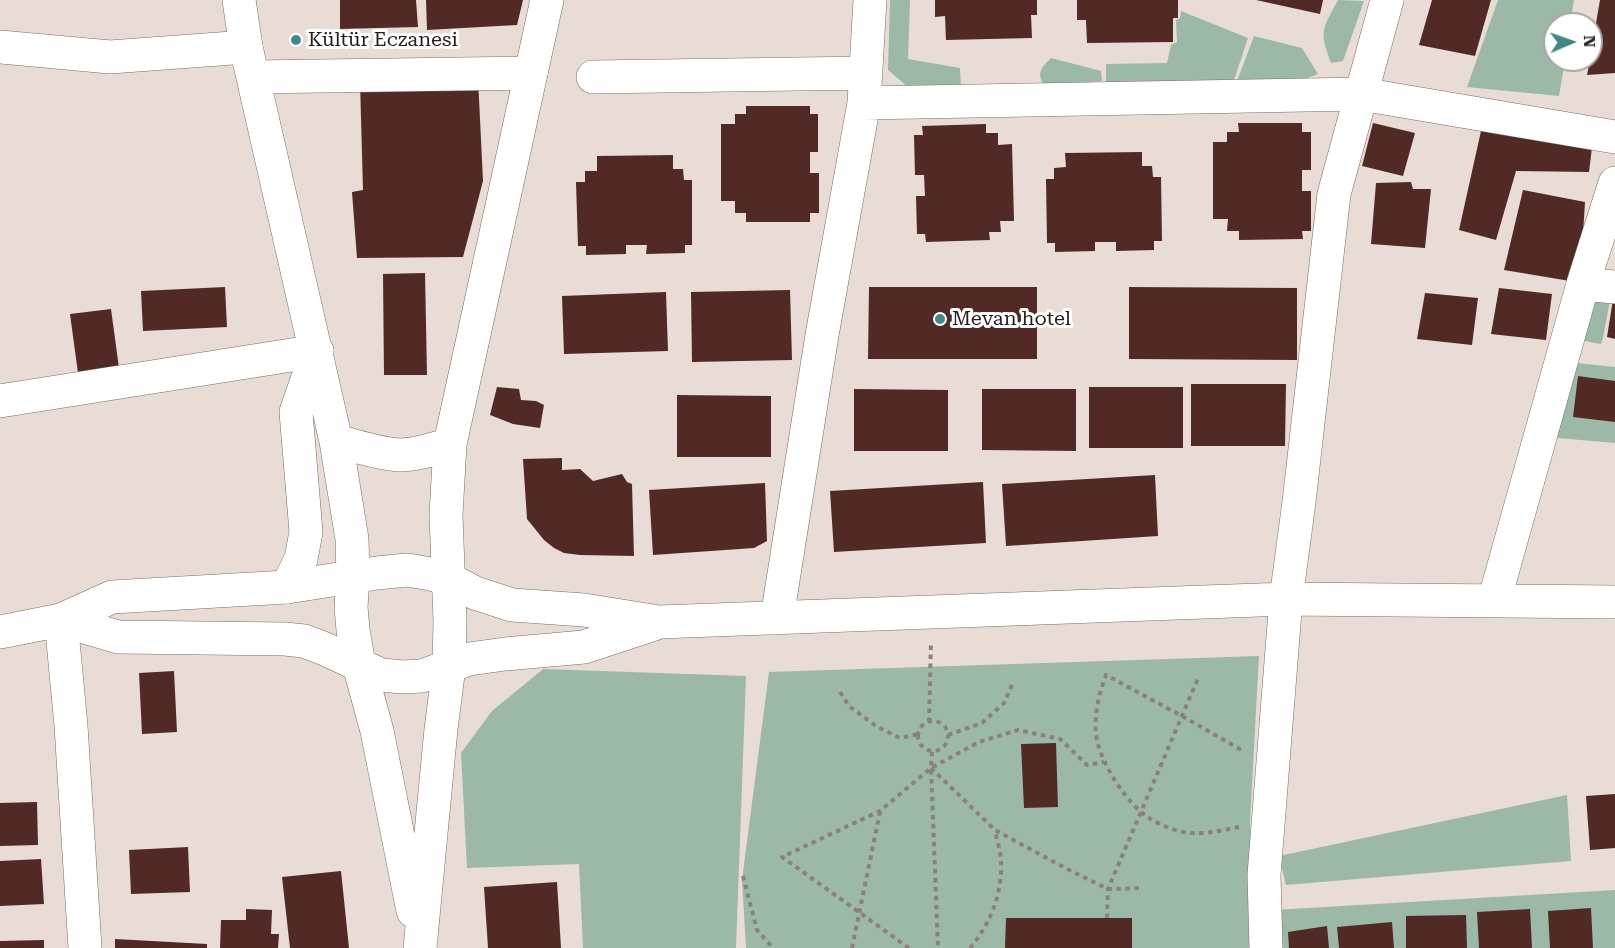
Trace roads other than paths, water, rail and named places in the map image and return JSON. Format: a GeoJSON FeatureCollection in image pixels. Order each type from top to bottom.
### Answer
{"type":"FeatureCollection","features":[{"type":"Feature","properties":{"kind":"street"},"geometry":{"type":"LineString","coordinates":[[239,0],[250,62],[336,441],[352,540],[353,630],[359,665],[377,731],[420,948]]}},
{"type":"Feature","properties":{"kind":"street"},"geometry":{"type":"LineString","coordinates":[[420,948],[449,667],[446,515],[450,444],[547,0]]}},
{"type":"Feature","properties":{"kind":"street"},"geometry":{"type":"LineString","coordinates":[[777,618],[822,335],[865,88],[870,0]]}},
{"type":"Feature","properties":{"kind":"street"},"geometry":{"type":"LineString","coordinates":[[1266,948],[1264,874],[1286,599],[1334,194],[1387,0]]}},
{"type":"Feature","properties":{"kind":"street"},"geometry":{"type":"LineString","coordinates":[[0,47],[110,57],[531,73]]}},
{"type":"Feature","properties":{"kind":"street"},"geometry":{"type":"LineString","coordinates":[[593,77],[865,88],[1361,94],[1615,137]]}},
{"type":"Feature","properties":{"kind":"street"},"geometry":{"type":"LineString","coordinates":[[1494,601],[1599,286],[1615,183]]}},
{"type":"Feature","properties":{"kind":"street"},"geometry":{"type":"LineString","coordinates":[[0,401],[317,351]]}},
{"type":"Feature","properties":{"kind":"street"},"geometry":{"type":"LineString","coordinates":[[287,587],[301,560],[306,532],[296,412],[317,351]]}},
{"type":"Feature","properties":{"kind":"street"},"geometry":{"type":"LineString","coordinates":[[336,441],[400,455],[450,444]]}},
{"type":"Feature","properties":{"kind":"street"},"geometry":{"type":"LineString","coordinates":[[0,632],[61,620],[112,597],[287,587],[407,570],[449,579],[475,593],[512,605],[584,610],[659,622],[1286,599],[1615,602]]}},
{"type":"Feature","properties":{"kind":"street"},"geometry":{"type":"LineString","coordinates":[[61,620],[118,637],[304,641],[381,675],[403,677],[422,676],[469,659],[584,647],[659,622]]}},
{"type":"Feature","properties":{"kind":"street"},"geometry":{"type":"LineString","coordinates":[[61,620],[71,726],[85,948]]}},
{"type":"Feature","properties":{"kind":"place","name":"Kültür Eczanesi"},"geometry":{"type":"Point","coordinates":[296,40]}},
{"type":"Feature","properties":{"kind":"place","name":"Mevan hotel"},"geometry":{"type":"Point","coordinates":[940,319]}}]}
